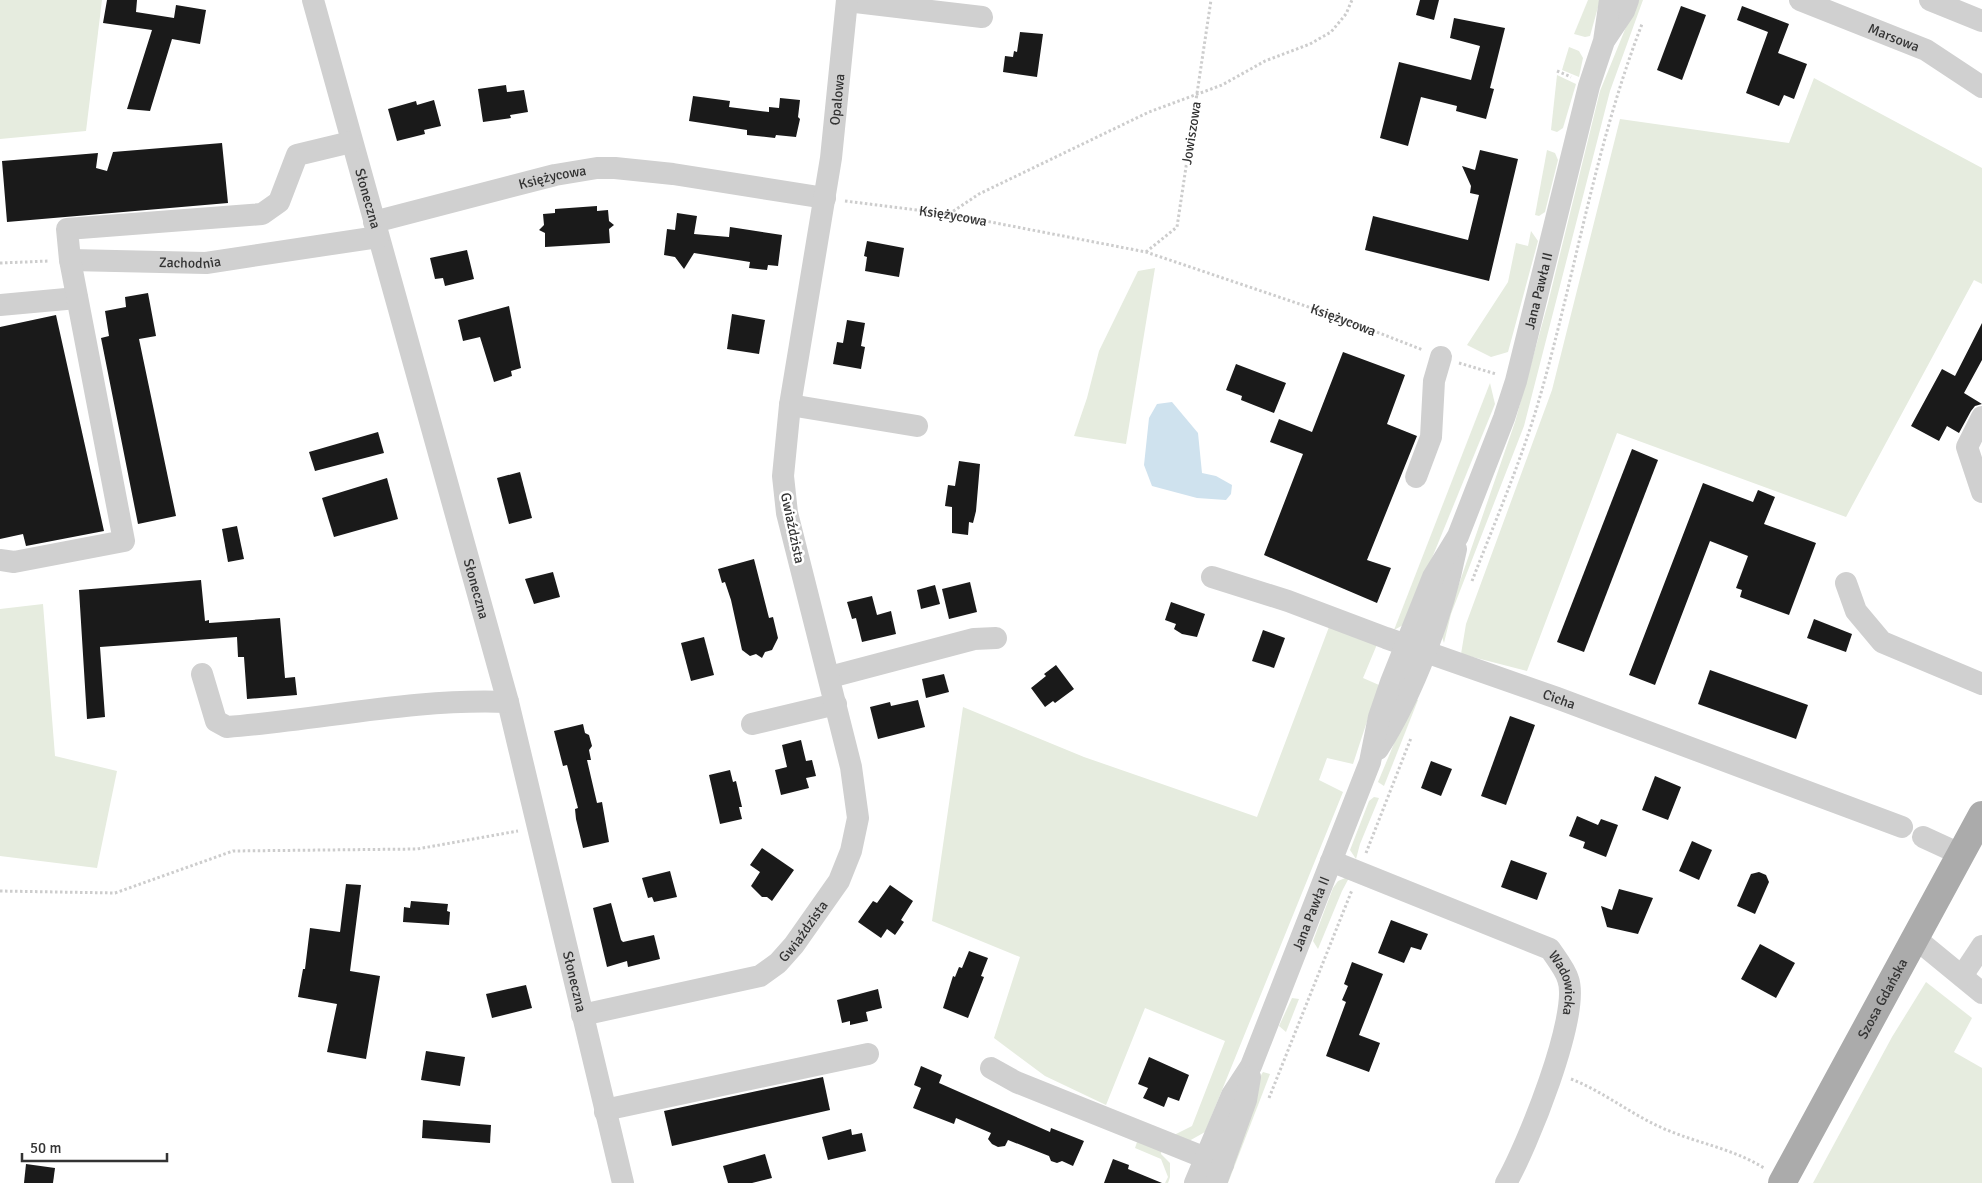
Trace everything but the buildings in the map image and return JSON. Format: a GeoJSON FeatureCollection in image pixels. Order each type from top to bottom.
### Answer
{"type":"FeatureCollection","features":[{"type":"Feature","properties":{"kind":"main road","name":"Szosa Gdańska"},"geometry":{"type":"LineString","coordinates":[[1783,1182],[1982,815]]}},
{"type":"Feature","properties":{"kind":"street","name":"Słoneczna"},"geometry":{"type":"LineString","coordinates":[[313,0],[508,702],[623,1183]]}},
{"type":"Feature","properties":{"kind":"street"},"geometry":{"type":"LineString","coordinates":[[847,0],[982,17]]}},
{"type":"Feature","properties":{"kind":"street","name":"Opalowa"},"geometry":{"type":"LineString","coordinates":[[825,198],[831,158],[847,0]]}},
{"type":"Feature","properties":{"kind":"street","name":"Jana Pawła II"},"geometry":{"type":"LineString","coordinates":[[1195,1183],[1214,1169],[1246,1100],[1251,1066],[1370,762],[1394,723],[1415,648],[1449,583],[1458,536],[1495,442],[1516,381],[1587,96],[1604,41],[1610,0]]}},
{"type":"Feature","properties":{"kind":"street","name":"Jana Pawła II"},"geometry":{"type":"LineString","coordinates":[[1604,41],[1624,11],[1628,0]]}},
{"type":"Feature","properties":{"kind":"street","name":"Marsowa"},"geometry":{"type":"LineString","coordinates":[[1800,0],[1926,50],[1982,87]]}},
{"type":"Feature","properties":{"kind":"street"},"geometry":{"type":"LineString","coordinates":[[1930,0],[1982,21]]}},
{"type":"Feature","properties":{"kind":"street"},"geometry":{"type":"LineString","coordinates":[[0,560],[14,562],[124,541],[77,298],[66,229],[262,214],[279,202],[297,155],[351,142]]}},
{"type":"Feature","properties":{"kind":"street","name":"Księżycowa"},"geometry":{"type":"LineString","coordinates":[[376,230],[554,174],[597,168],[622,168],[673,174],[825,198]]}},
{"type":"Feature","properties":{"kind":"street","name":"Gwiaździsta"},"geometry":{"type":"LineString","coordinates":[[582,1015],[760,976],[778,963],[794,945],[839,881],[851,851],[858,818],[856,793],[830,677],[787,513],[782,476],[790,405],[825,198]]}},
{"type":"Feature","properties":{"kind":"street","name":"Zachodnia"},"geometry":{"type":"LineString","coordinates":[[70,260],[206,263],[376,230]]}},
{"type":"Feature","properties":{"kind":"street"},"geometry":{"type":"LineString","coordinates":[[0,305],[77,298]]}},
{"type":"Feature","properties":{"kind":"street"},"geometry":{"type":"LineString","coordinates":[[1416,477],[1431,437],[1434,381],[1442,357]]}},
{"type":"Feature","properties":{"kind":"street"},"geometry":{"type":"LineString","coordinates":[[790,405],[917,426]]}},
{"type":"Feature","properties":{"kind":"street"},"geometry":{"type":"LineString","coordinates":[[1982,417],[1967,447],[1982,492]]}},
{"type":"Feature","properties":{"kind":"street","name":"Cicha"},"geometry":{"type":"LineString","coordinates":[[1212,577],[1288,601],[1557,698],[1902,827]]}},
{"type":"Feature","properties":{"kind":"street"},"geometry":{"type":"LineString","coordinates":[[1846,583],[1856,611],[1882,642],[1982,684]]}},
{"type":"Feature","properties":{"kind":"street"},"geometry":{"type":"LineString","coordinates":[[830,677],[974,639],[996,638]]}},
{"type":"Feature","properties":{"kind":"street"},"geometry":{"type":"LineString","coordinates":[[202,674],[216,720],[227,727],[419,705],[464,701],[508,702]]}},
{"type":"Feature","properties":{"kind":"street"},"geometry":{"type":"LineString","coordinates":[[752,724],[836,704]]}},
{"type":"Feature","properties":{"kind":"street"},"geometry":{"type":"LineString","coordinates":[[1923,837],[1960,854]]}},
{"type":"Feature","properties":{"kind":"street","name":"Wadowicka"},"geometry":{"type":"LineString","coordinates":[[1332,861],[1550,949],[1569,979],[1568,1018],[1552,1072],[1521,1157],[1506,1183]]}},
{"type":"Feature","properties":{"kind":"street"},"geometry":{"type":"LineString","coordinates":[[1915,938],[1982,993]]}},
{"type":"Feature","properties":{"kind":"street"},"geometry":{"type":"LineString","coordinates":[[1962,976],[1982,946]]}},
{"type":"Feature","properties":{"kind":"street"},"geometry":{"type":"LineString","coordinates":[[605,1112],[614,1108],[868,1054]]}},
{"type":"Feature","properties":{"kind":"street"},"geometry":{"type":"LineString","coordinates":[[991,1068],[1016,1082],[1214,1169]]}},
{"type":"Feature","properties":{"kind":"path","name":"Jowiszowa"},"geometry":{"type":"LineString","coordinates":[[1146,252],[1177,227],[1211,0]]}},
{"type":"Feature","properties":{"kind":"path"},"geometry":{"type":"LineString","coordinates":[[949,214],[979,194],[1149,112],[1222,85],[1265,61],[1310,44],[1332,32],[1346,14],[1352,0]]}},
{"type":"Feature","properties":{"kind":"path"},"geometry":{"type":"LineString","coordinates":[[1470,586],[1524,446],[1541,394],[1618,87],[1645,17]]}},
{"type":"Feature","properties":{"kind":"path","name":"Księżycowa"},"geometry":{"type":"LineString","coordinates":[[825,198],[949,214],[1146,252],[1338,317],[1442,357],[1516,381]]}},
{"type":"Feature","properties":{"kind":"path"},"geometry":{"type":"LineString","coordinates":[[0,263],[70,260]]}},
{"type":"Feature","properties":{"kind":"path"},"geometry":{"type":"LineString","coordinates":[[1366,856],[1390,789]]}},
{"type":"Feature","properties":{"kind":"path"},"geometry":{"type":"LineString","coordinates":[[0,891],[116,893],[233,851],[416,849],[538,828]]}},
{"type":"Feature","properties":{"kind":"path"},"geometry":{"type":"LineString","coordinates":[[1277,1078],[1347,899],[1356,884]]}},
{"type":"Feature","properties":{"kind":"path"},"geometry":{"type":"LineString","coordinates":[[1552,1072],[1582,1084],[1660,1127],[1682,1136],[1729,1149],[1783,1182]]}},
{"type":"Feature","properties":{"kind":"shaded area"},"geometry":{"type":"Polygon","coordinates":[[[0,0],[102,0],[86,131],[0,139],[0,0]]]}},
{"type":"Feature","properties":{"kind":"shaded area"},"geometry":{"type":"Polygon","coordinates":[[[1588,0],[1600,0],[1590,36],[1585,37],[1574,34],[1588,0]]]}},
{"type":"Feature","properties":{"kind":"shaded area"},"geometry":{"type":"Polygon","coordinates":[[[1637,0],[1643,0],[1610,91],[1524,426],[1451,614],[1444,643],[1442,637],[1449,613],[1515,422],[1548,303],[1600,91],[1637,0]]]}},
{"type":"Feature","properties":{"kind":"shaded area"},"geometry":{"type":"Polygon","coordinates":[[[1569,47],[1579,51],[1583,58],[1579,77],[1562,70],[1569,47]]]}},
{"type":"Feature","properties":{"kind":"shaded area"},"geometry":{"type":"Polygon","coordinates":[[[1557,75],[1576,84],[1563,128],[1557,132],[1551,130],[1557,75]]]}},
{"type":"Feature","properties":{"kind":"shaded area"},"geometry":{"type":"Polygon","coordinates":[[[1814,78],[1982,168],[1982,284],[1974,280],[1846,517],[1617,433],[1527,671],[1461,654],[1466,624],[1552,390],[1620,119],[1789,143],[1814,78]]]}},
{"type":"Feature","properties":{"kind":"shaded area"},"geometry":{"type":"Polygon","coordinates":[[[1547,150],[1555,153],[1558,160],[1545,212],[1539,216],[1535,215],[1547,150]]]}},
{"type":"Feature","properties":{"kind":"shaded area"},"geometry":{"type":"Polygon","coordinates":[[[1531,231],[1538,241],[1508,352],[1491,357],[1467,345],[1508,282],[1516,243],[1528,246],[1531,231]]]}},
{"type":"Feature","properties":{"kind":"shaded area"},"geometry":{"type":"Polygon","coordinates":[[[1155,268],[1126,444],[1074,436],[1087,398],[1099,351],[1138,271],[1155,268]]]}},
{"type":"Feature","properties":{"kind":"shaded area"},"geometry":{"type":"Polygon","coordinates":[[[1490,383],[1495,404],[1405,624],[1394,630],[1490,383]]]}},
{"type":"Feature","properties":{"kind":"shaded area"},"geometry":{"type":"Polygon","coordinates":[[[43,604],[55,756],[117,771],[97,868],[0,856],[0,609],[43,604]]]}},
{"type":"Feature","properties":{"kind":"shaded area"},"geometry":{"type":"Polygon","coordinates":[[[1329,627],[1378,642],[1363,678],[1379,685],[1353,764],[1327,758],[1319,780],[1343,792],[1205,1132],[1189,1141],[1174,1135],[1192,1126],[1225,1041],[1145,1008],[1106,1105],[1045,1076],[994,1038],[1020,957],[932,921],[963,707],[1084,757],[1257,817],[1329,627]]]}},
{"type":"Feature","properties":{"kind":"shaded area"},"geometry":{"type":"Polygon","coordinates":[[[1413,698],[1418,700],[1384,786],[1378,782],[1413,698]]]}},
{"type":"Feature","properties":{"kind":"shaded area"},"geometry":{"type":"Polygon","coordinates":[[[1374,797],[1379,798],[1360,844],[1356,859],[1350,850],[1369,801],[1374,797]]]}},
{"type":"Feature","properties":{"kind":"shaded area"},"geometry":{"type":"Polygon","coordinates":[[[1350,876],[1318,949],[1313,941],[1333,888],[1338,881],[1350,876]]]}},
{"type":"Feature","properties":{"kind":"shaded area"},"geometry":{"type":"Polygon","coordinates":[[[1926,982],[1972,1018],[1954,1052],[1982,1068],[1982,1183],[1813,1183],[1892,1037],[1926,982]]]}},
{"type":"Feature","properties":{"kind":"shaded area"},"geometry":{"type":"Polygon","coordinates":[[[1292,998],[1299,999],[1286,1032],[1279,1026],[1292,998]]]}},
{"type":"Feature","properties":{"kind":"shaded area"},"geometry":{"type":"Polygon","coordinates":[[[1263,1072],[1270,1074],[1228,1183],[1224,1183],[1258,1080],[1263,1072]]]}},
{"type":"Feature","properties":{"kind":"shaded area"},"geometry":{"type":"Polygon","coordinates":[[[1137,1142],[1162,1146],[1161,1154],[1170,1163],[1168,1183],[1165,1183],[1168,1177],[1161,1159],[1135,1148],[1137,1142]]]}},
{"type":"Feature","properties":{"kind":"water"},"geometry":{"type":"Polygon","coordinates":[[[1172,402],[1198,433],[1202,473],[1216,476],[1232,485],[1231,494],[1226,500],[1197,498],[1152,486],[1144,465],[1149,418],[1157,404],[1172,402]]]}}]}
